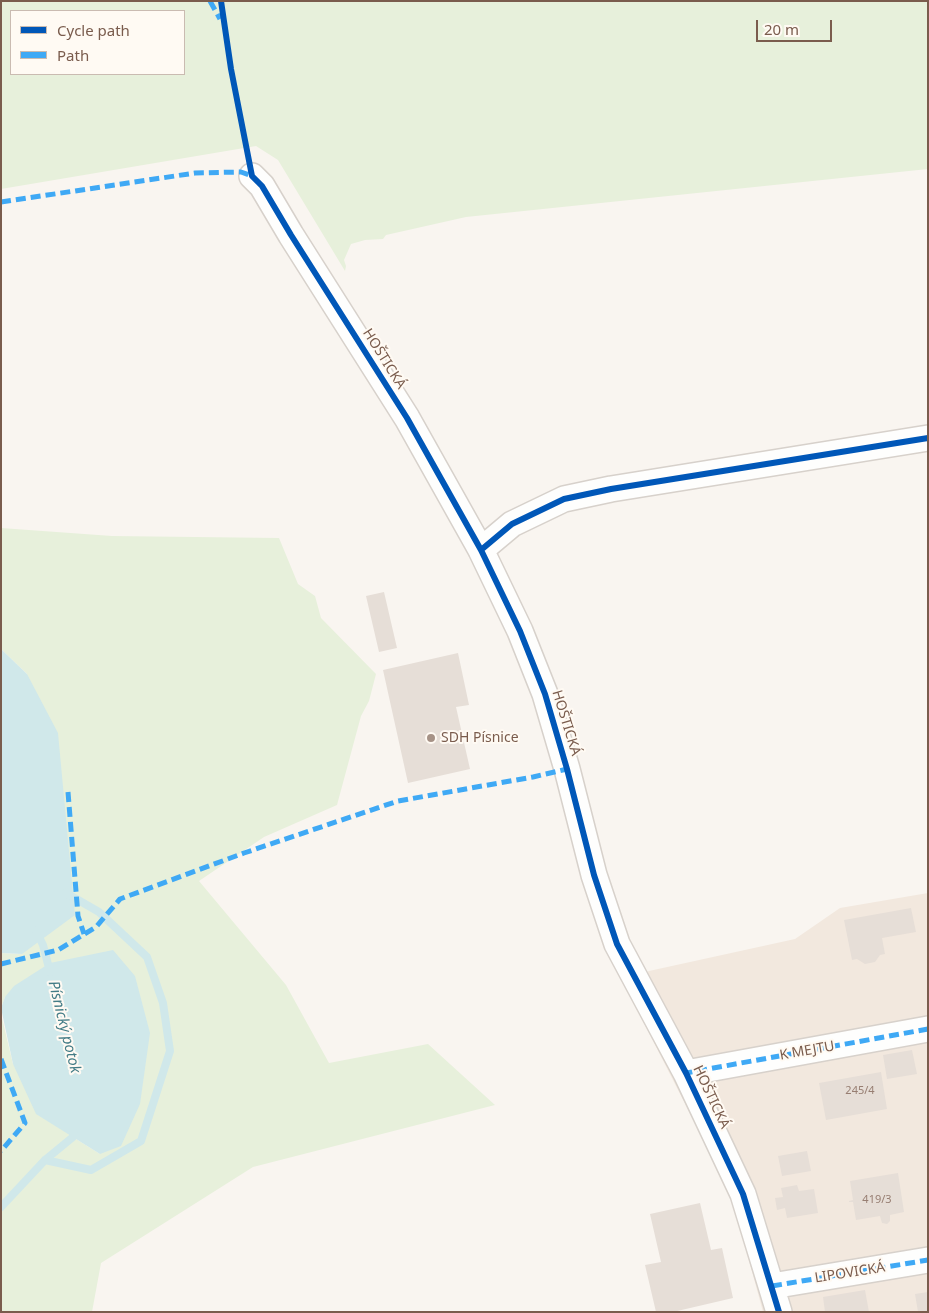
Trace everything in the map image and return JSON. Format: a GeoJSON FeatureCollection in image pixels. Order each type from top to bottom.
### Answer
{"type":"FeatureCollection","features":[{"type":"Feature","properties":{"kind":"street","name":"HOŠTICKÁ"},"geometry":{"type":"LineString","coordinates":[[252,176],[262,186],[291,236],[407,418],[481,550],[520,631],[544,694],[567,769],[594,875],[618,944],[686,1073],[743,1194],[780,1312]]}},
{"type":"Feature","properties":{"kind":"street"},"geometry":{"type":"LineString","coordinates":[[481,550],[512,524],[564,499],[611,489],[928,438]]}},
{"type":"Feature","properties":{"kind":"street","name":"K MEJTU"},"geometry":{"type":"LineString","coordinates":[[686,1073],[928,1029]]}},
{"type":"Feature","properties":{"kind":"street","name":"LIPOVICKÁ"},"geometry":{"type":"LineString","coordinates":[[772,1286],[928,1260]]}},
{"type":"Feature","properties":{"kind":"shaded area"},"geometry":{"type":"Polygon","coordinates":[[[928,893],[928,1312],[763,1312],[731,1194],[623,982],[649,971],[795,939],[840,908],[928,893]]]}},
{"type":"Feature","properties":{"kind":"green space"},"geometry":{"type":"Polygon","coordinates":[[[1,1],[928,1],[928,169],[466,217],[386,235],[383,239],[365,240],[351,244],[344,260],[345,271],[278,160],[256,146],[1,189],[1,1]]]}},
{"type":"Feature","properties":{"kind":"green space"},"geometry":{"type":"Polygon","coordinates":[[[1,528],[112,536],[279,538],[298,584],[315,596],[321,618],[376,674],[369,701],[361,716],[337,805],[264,837],[199,881],[286,985],[329,1063],[428,1044],[495,1105],[253,1167],[101,1263],[92,1312],[1,1312],[1,1014],[13,1064],[73,1137],[100,1154],[5,997],[1,1008],[1,953],[22,954],[27,674],[1,649],[1,528]]]}},
{"type":"Feature","properties":{"kind":"water"},"geometry":{"type":"Polygon","coordinates":[[[1,649],[27,674],[58,733],[75,915],[22,954],[1,953],[1,649]]]}},
{"type":"Feature","properties":{"kind":"water"},"geometry":{"type":"Polygon","coordinates":[[[113,950],[135,976],[150,1033],[140,1104],[121,1146],[100,1154],[36,1114],[13,1064],[1,1008],[5,997],[14,986],[50,963],[113,950]]]}},
{"type":"Feature","properties":{"kind":"building"},"geometry":{"type":"Polygon","coordinates":[[[384,592],[397,648],[379,652],[366,596],[384,592]]]}},
{"type":"Feature","properties":{"kind":"building","name":"SDH Písnice"},"geometry":{"type":"Polygon","coordinates":[[[458,653],[469,705],[456,707],[470,769],[408,783],[383,670],[458,653]]]}},
{"type":"Feature","properties":{"kind":"building"},"geometry":{"type":"Polygon","coordinates":[[[911,908],[916,932],[882,938],[885,954],[880,955],[875,962],[865,964],[857,959],[852,960],[844,920],[911,908]]]}},
{"type":"Feature","properties":{"kind":"building"},"geometry":{"type":"Polygon","coordinates":[[[912,1050],[917,1074],[887,1079],[883,1055],[912,1050]]]}},
{"type":"Feature","properties":{"kind":"building"},"geometry":{"type":"Polygon","coordinates":[[[881,1072],[887,1109],[826,1120],[819,1083],[881,1072]]]}},
{"type":"Feature","properties":{"kind":"building"},"geometry":{"type":"Polygon","coordinates":[[[807,1151],[811,1171],[782,1176],[778,1156],[807,1151]]]}},
{"type":"Feature","properties":{"kind":"building"},"geometry":{"type":"Polygon","coordinates":[[[898,1173],[904,1212],[890,1215],[890,1221],[887,1224],[882,1223],[880,1216],[856,1220],[853,1202],[849,1202],[853,1200],[850,1181],[898,1173]]]}},
{"type":"Feature","properties":{"kind":"building"},"geometry":{"type":"Polygon","coordinates":[[[797,1185],[799,1191],[814,1189],[818,1213],[787,1218],[785,1208],[777,1210],[775,1198],[783,1197],[781,1188],[797,1185]]]}},
{"type":"Feature","properties":{"kind":"building"},"geometry":{"type":"Polygon","coordinates":[[[700,1203],[711,1250],[722,1248],[733,1298],[673,1312],[656,1312],[645,1265],[661,1262],[650,1214],[700,1203]]]}},
{"type":"Feature","properties":{"kind":"building"},"geometry":{"type":"Polygon","coordinates":[[[865,1290],[869,1312],[825,1312],[823,1297],[865,1290]]]}},
{"type":"Feature","properties":{"kind":"building"},"geometry":{"type":"Polygon","coordinates":[[[928,1292],[928,1312],[918,1312],[915,1294],[928,1292]]]}},
{"type":"Feature","properties":{"kind":"waterway"},"geometry":{"type":"LineString","coordinates":[[45,1160],[91,1170],[141,1141],[170,1051],[163,1003],[147,957],[99,912],[66,893]]}},
{"type":"Feature","properties":{"kind":"waterway","name":"Písnický potok"},"geometry":{"type":"LineString","coordinates":[[36,931],[43,945],[50,972]]}},
{"type":"Feature","properties":{"kind":"waterway","name":"Písnický potok"},"geometry":{"type":"LineString","coordinates":[[1,1207],[45,1160],[73,1137],[74,1127]]}},
{"type":"Feature","properties":{"kind":"marked path"},"geometry":{"type":"LineString","coordinates":[[210,1],[220,19]]}},
{"type":"Feature","properties":{"kind":"marked path"},"geometry":{"type":"LineString","coordinates":[[1,202],[195,173],[241,172],[252,176]]}},
{"type":"Feature","properties":{"kind":"marked path"},"geometry":{"type":"LineString","coordinates":[[1,964],[58,950],[96,927],[120,899],[244,853],[398,801],[533,777],[567,769]]}},
{"type":"Feature","properties":{"kind":"marked path"},"geometry":{"type":"LineString","coordinates":[[68,792],[78,916],[84,934]]}},
{"type":"Feature","properties":{"kind":"marked path"},"geometry":{"type":"LineString","coordinates":[[688,1076],[686,1073],[928,1029]]}},
{"type":"Feature","properties":{"kind":"marked path"},"geometry":{"type":"LineString","coordinates":[[1,1059],[25,1123],[1,1151]]}},
{"type":"Feature","properties":{"kind":"marked path"},"geometry":{"type":"LineString","coordinates":[[772,1286],[928,1260]]}},
{"type":"Feature","properties":{"kind":"cycle path"},"geometry":{"type":"LineString","coordinates":[[221,1],[231,69],[252,176],[262,186],[407,418],[481,550],[520,631],[545,694],[567,769],[594,875],[617,944],[686,1073],[743,1194],[779,1312]]}},
{"type":"Feature","properties":{"kind":"cycle path"},"geometry":{"type":"LineString","coordinates":[[481,550],[512,524],[564,499],[611,489],[928,438]]}},
{"type":"Feature","properties":{"kind":"place","name":"SDH Písnice"},"geometry":{"type":"Point","coordinates":[431,738]}}]}
